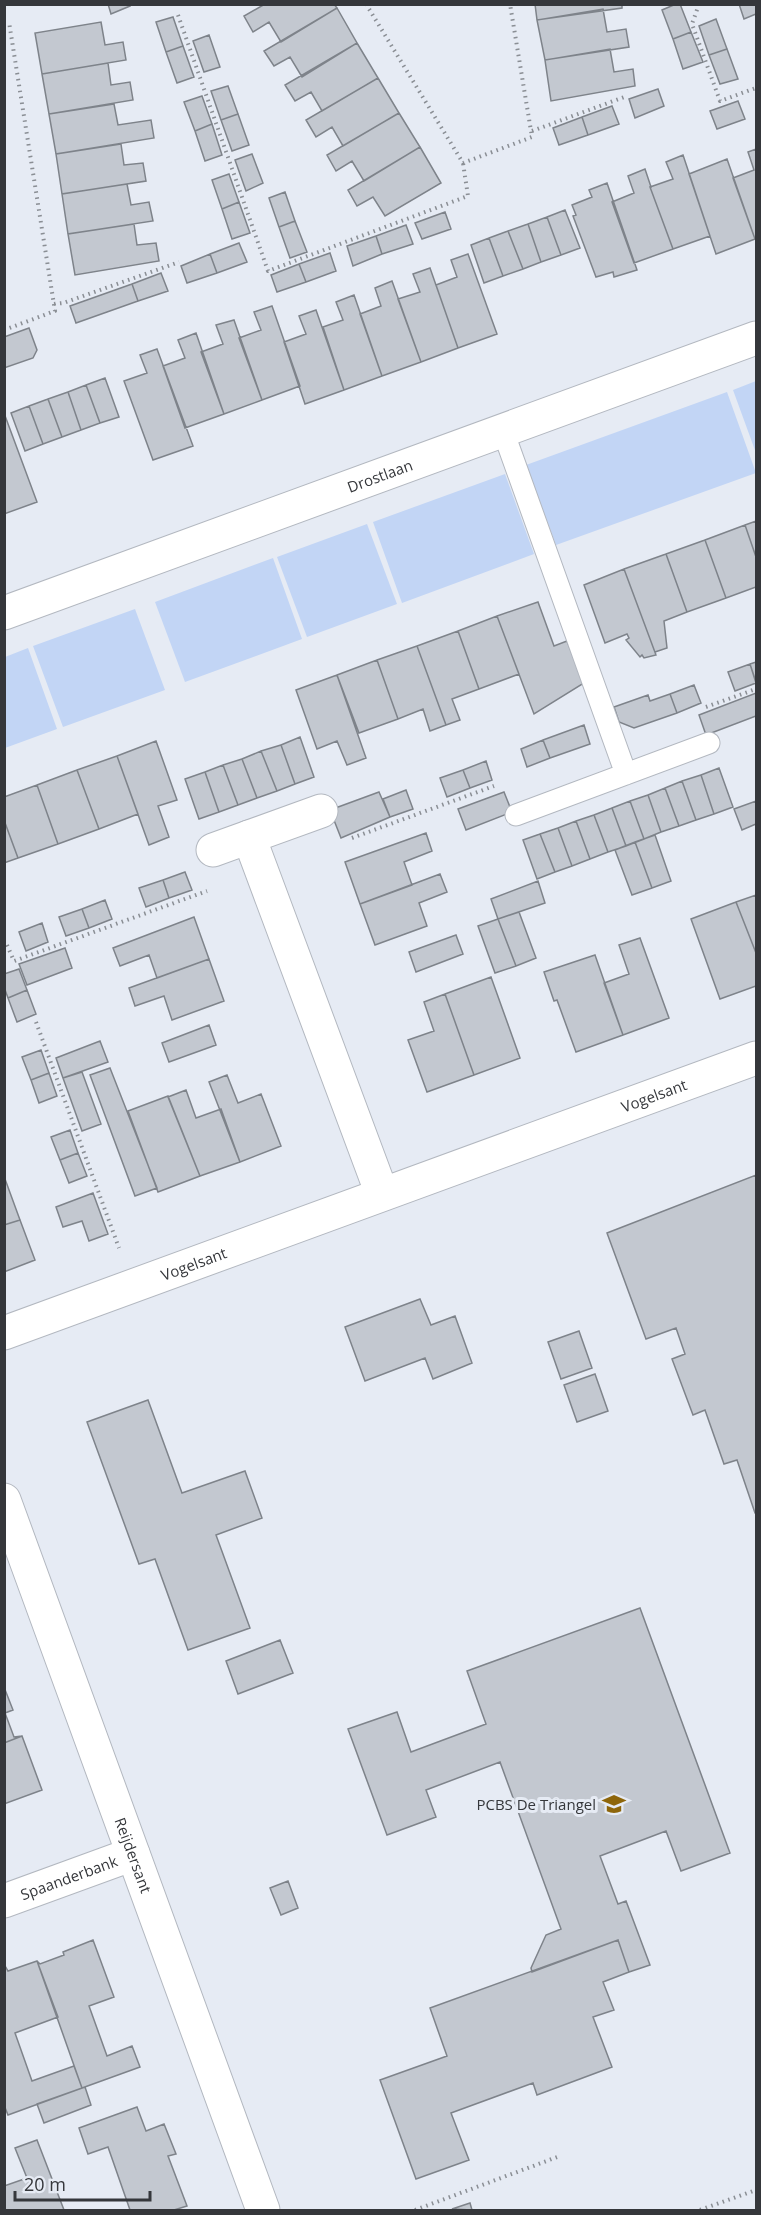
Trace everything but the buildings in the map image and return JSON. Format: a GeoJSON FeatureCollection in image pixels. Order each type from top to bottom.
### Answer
{"type":"FeatureCollection","features":[{"type":"Feature","properties":{"kind":"street","name":"Drostlaan"},"geometry":{"type":"LineString","coordinates":[[4,613],[756,338]]}},
{"type":"Feature","properties":{"kind":"street"},"geometry":{"type":"LineString","coordinates":[[213,850],[321,811]]}},
{"type":"Feature","properties":{"kind":"street"},"geometry":{"type":"LineString","coordinates":[[249,837],[382,1194]]}},
{"type":"Feature","properties":{"kind":"street","name":"Vogelsant"},"geometry":{"type":"LineString","coordinates":[[4,1333],[756,1058]]}},
{"type":"Feature","properties":{"kind":"street","name":"Reijdersant"},"geometry":{"type":"LineString","coordinates":[[4,1500],[263,2211]]}},
{"type":"Feature","properties":{"kind":"street","name":"Spaanderbank"},"geometry":{"type":"LineString","coordinates":[[4,1901],[133,1854]]}},
{"type":"Feature","properties":{"kind":"lane"},"geometry":{"type":"LineString","coordinates":[[503,431],[626,774]]}},
{"type":"Feature","properties":{"kind":"lane"},"geometry":{"type":"LineString","coordinates":[[516,815],[709,743]]}},
{"type":"Feature","properties":{"kind":"path"},"geometry":{"type":"LineString","coordinates":[[178,15],[268,271],[468,196],[463,163],[366,4]]}},
{"type":"Feature","properties":{"kind":"path"},"geometry":{"type":"LineString","coordinates":[[463,163],[532,137],[510,4]]}},
{"type":"Feature","properties":{"kind":"path"},"geometry":{"type":"LineString","coordinates":[[699,4],[692,24],[720,101],[756,88]]}},
{"type":"Feature","properties":{"kind":"path"},"geometry":{"type":"LineString","coordinates":[[4,330],[55,312],[9,22]]}},
{"type":"Feature","properties":{"kind":"path"},"geometry":{"type":"LineString","coordinates":[[532,131],[627,96]]}},
{"type":"Feature","properties":{"kind":"path"},"geometry":{"type":"LineString","coordinates":[[54,304],[63,303],[178,262]]}},
{"type":"Feature","properties":{"kind":"path"},"geometry":{"type":"LineString","coordinates":[[699,710],[756,689]]}},
{"type":"Feature","properties":{"kind":"path"},"geometry":{"type":"LineString","coordinates":[[349,839],[502,783]]}},
{"type":"Feature","properties":{"kind":"path"},"geometry":{"type":"LineString","coordinates":[[8,945],[14,961],[213,888]]}},
{"type":"Feature","properties":{"kind":"path"},"geometry":{"type":"LineString","coordinates":[[36,1022],[120,1249]]}},
{"type":"Feature","properties":{"kind":"path"},"geometry":{"type":"LineString","coordinates":[[415,2211],[560,2156]]}},
{"type":"Feature","properties":{"kind":"path"},"geometry":{"type":"LineString","coordinates":[[700,2211],[756,2190]]}},
{"type":"Feature","properties":{"kind":"shaded area"},"geometry":{"type":"Polygon","coordinates":[[[756,381],[756,453],[733,390],[756,381]]]}},
{"type":"Feature","properties":{"kind":"shaded area"},"geometry":{"type":"Polygon","coordinates":[[[727,392],[756,473],[556,545],[526,465],[727,392]]]}},
{"type":"Feature","properties":{"kind":"shaded area"},"geometry":{"type":"Polygon","coordinates":[[[505,474],[534,554],[402,603],[373,522],[505,474]]]}},
{"type":"Feature","properties":{"kind":"shaded area"},"geometry":{"type":"Polygon","coordinates":[[[367,524],[397,604],[307,637],[277,557],[367,524]]]}},
{"type":"Feature","properties":{"kind":"shaded area"},"geometry":{"type":"Polygon","coordinates":[[[273,558],[302,639],[185,682],[155,602],[273,558]]]}},
{"type":"Feature","properties":{"kind":"shaded area"},"geometry":{"type":"Polygon","coordinates":[[[135,609],[165,690],[63,727],[33,646],[135,609]]]}},
{"type":"Feature","properties":{"kind":"shaded area"},"geometry":{"type":"Polygon","coordinates":[[[28,648],[57,729],[5,748],[5,657],[28,648]]]}},
{"type":"Feature","properties":{"kind":"place","name":"PCBS De Triangel"},"geometry":{"type":"Point","coordinates":[614,1804]}}]}
